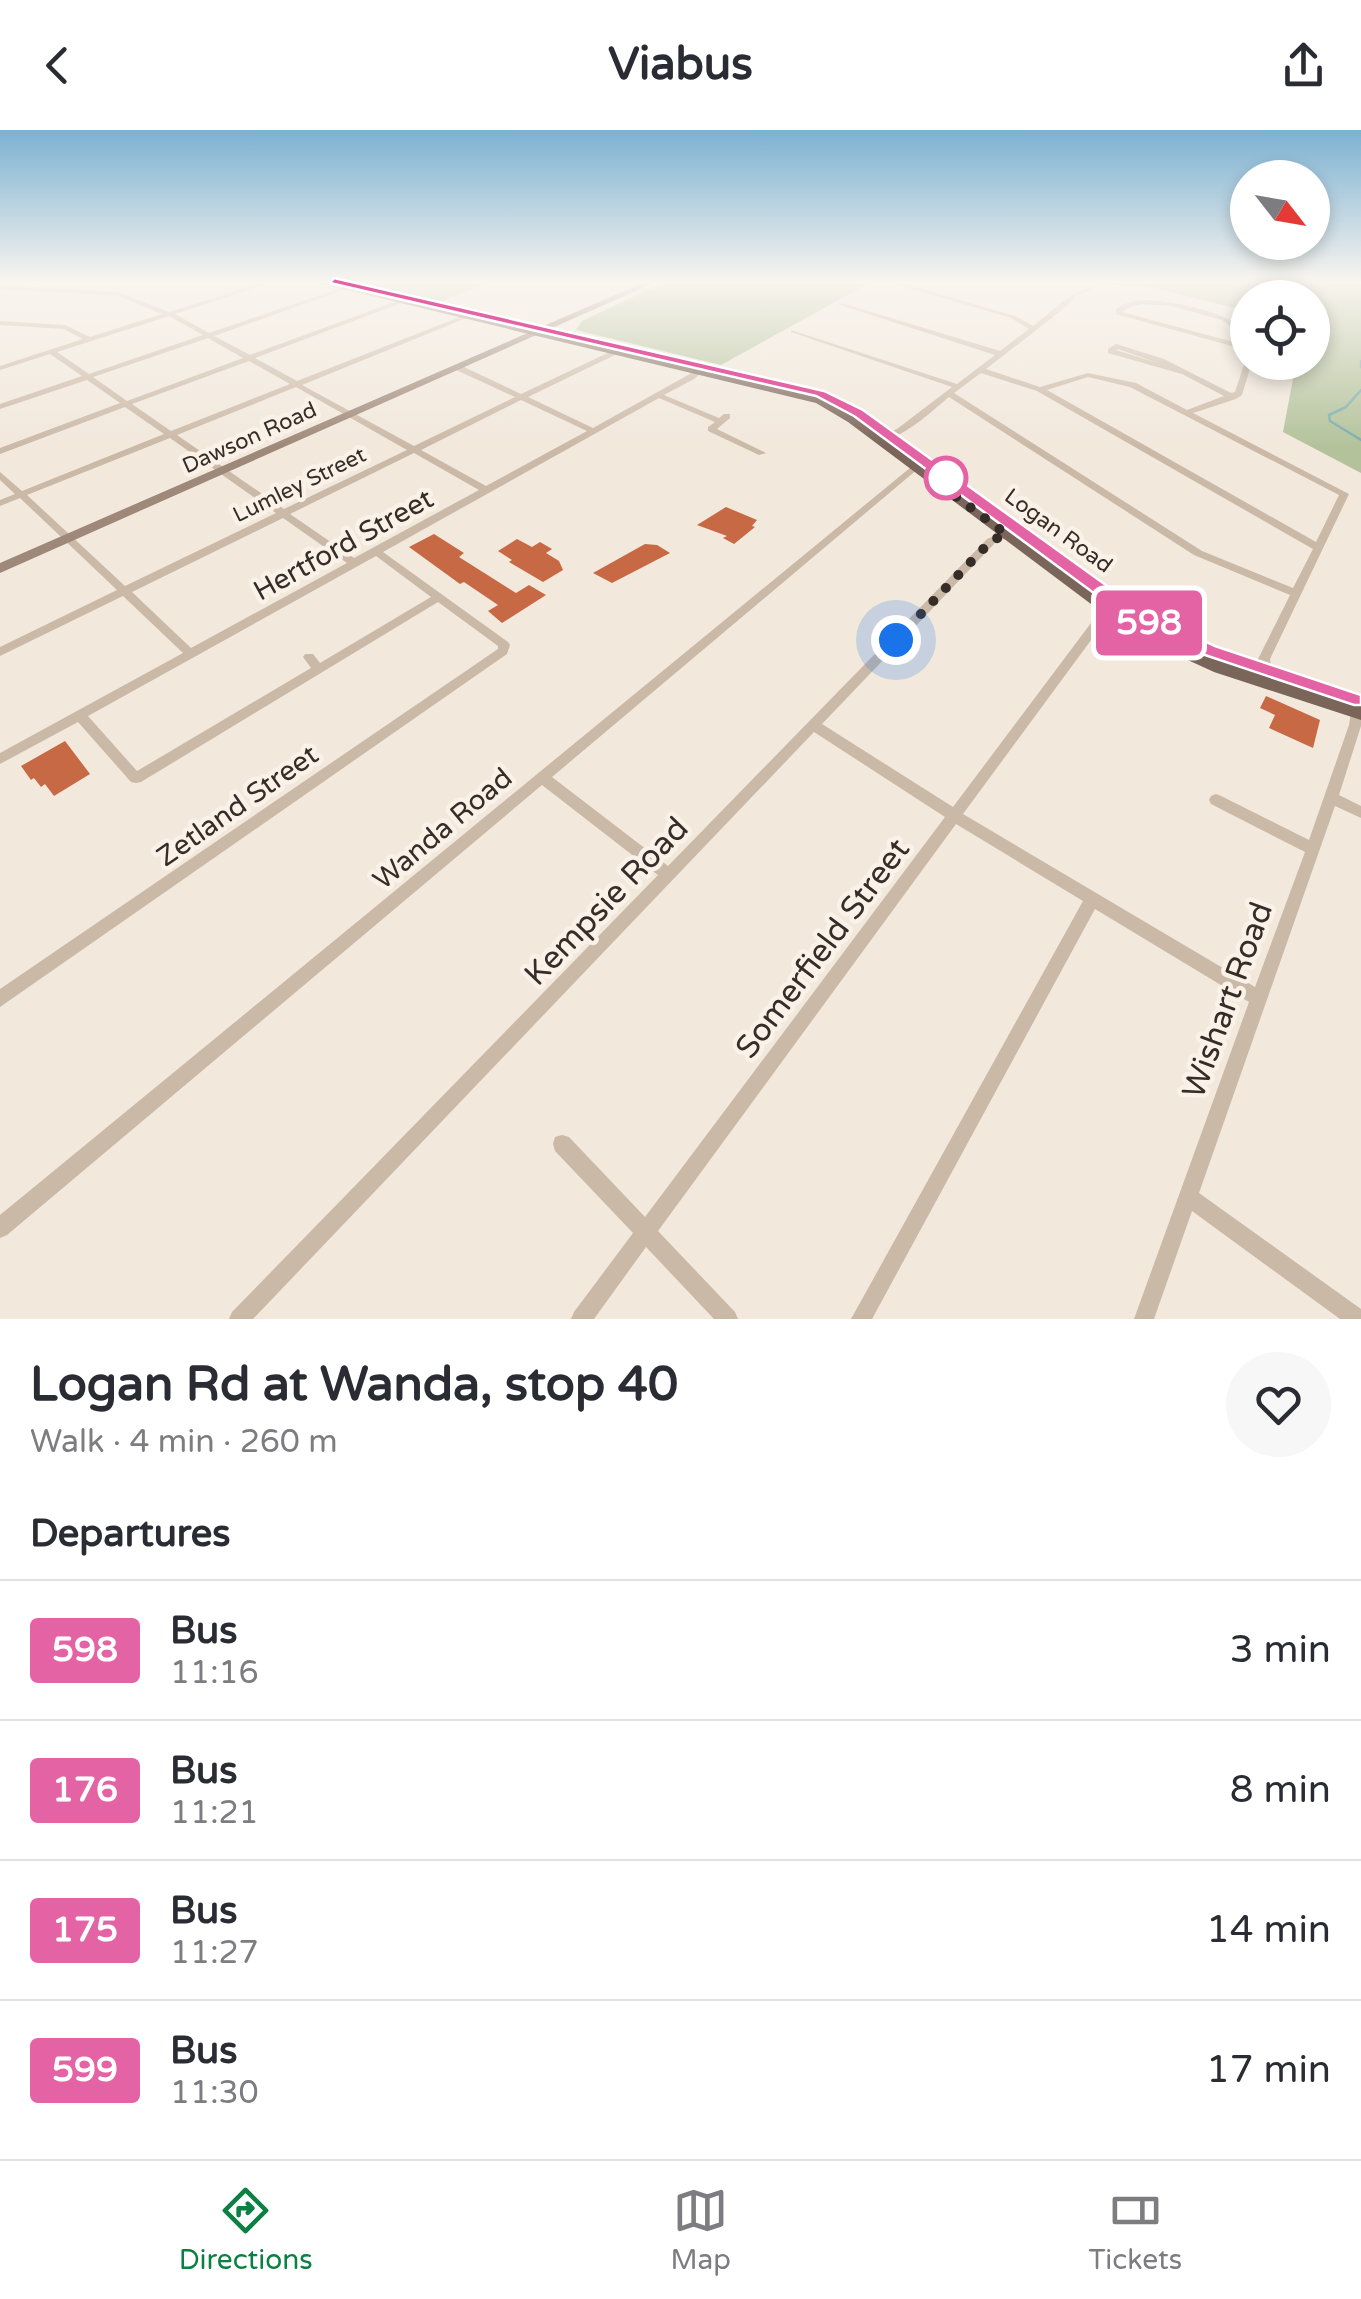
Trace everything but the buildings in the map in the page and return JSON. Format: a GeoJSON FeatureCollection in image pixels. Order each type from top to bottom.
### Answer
{"type":"FeatureCollection","features":[{"type":"Feature","properties":{"kind":"main road","name":"Dawson Road"},"geometry":{"type":"LineString","coordinates":[[0,568],[527,336]]}},
{"type":"Feature","properties":{"kind":"main road","name":"Logan Road"},"geometry":{"type":"LineString","coordinates":[[561,336],[820,394],[851,408],[916,466],[1140,618],[1187,642],[1360,706]]}},
{"type":"Feature","properties":{"kind":"main road","name":"Logan Road"},"geometry":{"type":"LineString","coordinates":[[598,336],[703,368]]}},
{"type":"Feature","properties":{"kind":"main road","name":"Logan Road"},"geometry":{"type":"LineString","coordinates":[[885,438],[1107,610],[1174,648],[1277,685],[1360,706]]}},
{"type":"Feature","properties":{"kind":"street"},"geometry":{"type":"LineString","coordinates":[[84,336],[90,340]]}},
{"type":"Feature","properties":{"kind":"street"},"geometry":{"type":"LineString","coordinates":[[0,368],[101,336]]}},
{"type":"Feature","properties":{"kind":"street"},"geometry":{"type":"LineString","coordinates":[[0,406],[208,336]]}},
{"type":"Feature","properties":{"kind":"street"},"geometry":{"type":"LineString","coordinates":[[210,336],[486,490]]}},
{"type":"Feature","properties":{"kind":"street"},"geometry":{"type":"LineString","coordinates":[[0,451],[308,336]]}},
{"type":"Feature","properties":{"kind":"street"},"geometry":{"type":"LineString","coordinates":[[0,503],[416,336]]}},
{"type":"Feature","properties":{"kind":"street"},"geometry":{"type":"LineString","coordinates":[[810,336],[954,390],[1198,553],[1297,594]]}},
{"type":"Feature","properties":{"kind":"street"},"geometry":{"type":"LineString","coordinates":[[945,336],[1001,354]]}},
{"type":"Feature","properties":{"kind":"street"},"geometry":{"type":"LineString","coordinates":[[885,438],[1024,336]]}},
{"type":"Feature","properties":{"kind":"street"},"geometry":{"type":"LineString","coordinates":[[1202,336],[1240,346]]}},
{"type":"Feature","properties":{"kind":"street"},"geometry":{"type":"LineString","coordinates":[[1237,336],[1240,346]]}},
{"type":"Feature","properties":{"kind":"street"},"geometry":{"type":"LineString","coordinates":[[1181,372],[1111,350],[1116,346],[1130,349],[1181,372],[1233,396]]}},
{"type":"Feature","properties":{"kind":"street","name":"Lumley Street"},"geometry":{"type":"LineString","coordinates":[[0,652],[616,351]]}},
{"type":"Feature","properties":{"kind":"street"},"geometry":{"type":"LineString","coordinates":[[52,352],[354,562]]}},
{"type":"Feature","properties":{"kind":"street"},"geometry":{"type":"LineString","coordinates":[[457,367],[593,431]]}},
{"type":"Feature","properties":{"kind":"street","name":"Hertford Street"},"geometry":{"type":"LineString","coordinates":[[0,759],[703,368]]}},
{"type":"Feature","properties":{"kind":"street"},"geometry":{"type":"LineString","coordinates":[[981,370],[1040,389],[1319,548]]}},
{"type":"Feature","properties":{"kind":"street"},"geometry":{"type":"LineString","coordinates":[[1040,389],[1100,376],[1147,390],[1344,494],[1264,659],[1264,668],[1277,685]]}},
{"type":"Feature","properties":{"kind":"street"},"geometry":{"type":"LineString","coordinates":[[1188,412],[1239,393],[1243,380]]}},
{"type":"Feature","properties":{"kind":"street"},"geometry":{"type":"LineString","coordinates":[[658,395],[722,418],[710,426],[714,432],[762,453]]}},
{"type":"Feature","properties":{"kind":"street","name":"Wanda Road"},"geometry":{"type":"LineString","coordinates":[[0,1228],[916,466]]}},
{"type":"Feature","properties":{"kind":"street"},"geometry":{"type":"LineString","coordinates":[[0,475],[191,654]]}},
{"type":"Feature","properties":{"kind":"street","name":"Kempsie Road"},"geometry":{"type":"LineString","coordinates":[[240,1319],[991,541],[1011,532]]}},
{"type":"Feature","properties":{"kind":"street"},"geometry":{"type":"LineString","coordinates":[[80,715],[136,778],[439,597],[376,550]]}},
{"type":"Feature","properties":{"kind":"street","name":"Zetland Street"},"geometry":{"type":"LineString","coordinates":[[0,1000],[503,651],[504,644],[439,597]]}},
{"type":"Feature","properties":{"kind":"street","name":"Somerfield Street"},"geometry":{"type":"LineString","coordinates":[[582,1319],[1107,610]]}},
{"type":"Feature","properties":{"kind":"street"},"geometry":{"type":"LineString","coordinates":[[309,657],[319,668]]}},
{"type":"Feature","properties":{"kind":"street","name":"Wishart Road"},"geometry":{"type":"LineString","coordinates":[[1144,1319],[1331,798],[1360,706]]}},
{"type":"Feature","properties":{"kind":"street"},"geometry":{"type":"LineString","coordinates":[[814,725],[955,816],[1259,998]]}},
{"type":"Feature","properties":{"kind":"street"},"geometry":{"type":"LineString","coordinates":[[542,777],[670,875]]}},
{"type":"Feature","properties":{"kind":"street"},"geometry":{"type":"LineString","coordinates":[[1331,798],[1361,812]]}},
{"type":"Feature","properties":{"kind":"street"},"geometry":{"type":"LineString","coordinates":[[1216,800],[1313,849]]}},
{"type":"Feature","properties":{"kind":"street"},"geometry":{"type":"LineString","coordinates":[[861,1319],[1092,900]]}},
{"type":"Feature","properties":{"kind":"street"},"geometry":{"type":"LineString","coordinates":[[562,1144],[728,1319]]}},
{"type":"Feature","properties":{"kind":"street"},"geometry":{"type":"LineString","coordinates":[[1189,1198],[1356,1319]]}},
{"type":"Feature","properties":{"kind":"green space"},"geometry":{"type":"Polygon","coordinates":[[[603,336],[773,336],[721,365],[603,336]]]}},
{"type":"Feature","properties":{"kind":"green space"},"geometry":{"type":"Polygon","coordinates":[[[1330,336],[1361,336],[1361,473],[1283,432],[1293,380],[1330,380],[1330,336]]]}},
{"type":"Feature","properties":{"kind":"waterway"},"geometry":{"type":"LineString","coordinates":[[1361,361],[1361,367]]}},
{"type":"Feature","properties":{"kind":"waterway"},"geometry":{"type":"LineString","coordinates":[[1361,390],[1346,407],[1329,415],[1330,421],[1361,440]]}},
{"type":"Feature","properties":{"kind":"bus line","name":"598"},"geometry":{"type":"LineString","coordinates":[[579,336],[789,384],[841,403],[1140,618],[1208,650],[1361,700]]}},
{"type":"Feature","properties":{"kind":"route"},"geometry":{"type":"LineString","coordinates":[[896,640],[991,541],[1006,534],[942,486],[946,478]]}}]}
